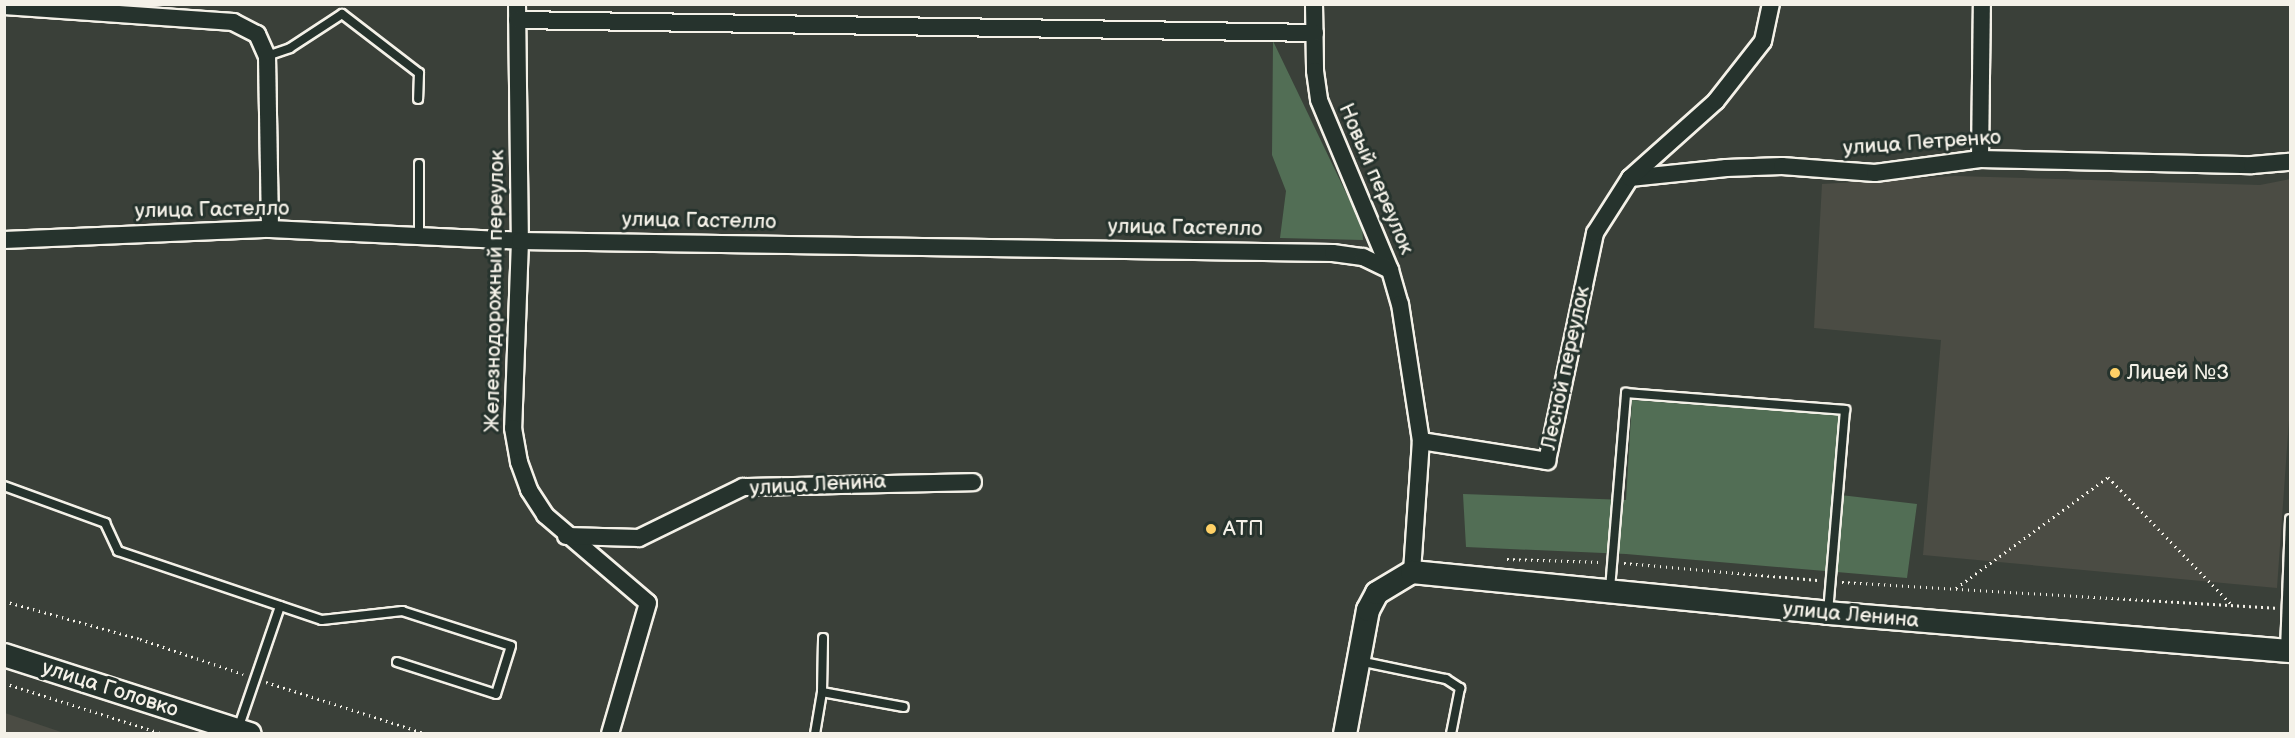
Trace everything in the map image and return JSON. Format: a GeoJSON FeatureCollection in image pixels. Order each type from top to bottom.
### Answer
{"type":"FeatureCollection","features":[{"type":"Feature","properties":{"kind":"street","name":"Новый переулок"},"geometry":{"type":"LineString","coordinates":[[1314,4],[1315,71],[1327,124],[1378,233],[1390,270],[1400,304],[1421,441]]}},
{"type":"Feature","properties":{"kind":"street","name":"Лесной переулок"},"geometry":{"type":"LineString","coordinates":[[1421,441],[1547,461],[1595,233],[1630,178],[1716,102],[1763,41],[1771,4]]}},
{"type":"Feature","properties":{"kind":"street"},"geometry":{"type":"LineString","coordinates":[[1980,159],[1982,4]]}},
{"type":"Feature","properties":{"kind":"street"},"geometry":{"type":"LineString","coordinates":[[4,6],[233,22],[257,34],[267,56],[270,230]]}},
{"type":"Feature","properties":{"kind":"street"},"geometry":{"type":"LineString","coordinates":[[517,12],[1315,33]]}},
{"type":"Feature","properties":{"kind":"street","name":"Железнодорожный переулок"},"geometry":{"type":"LineString","coordinates":[[517,12],[519,241],[513,393],[519,462],[529,490],[545,515],[566,536],[648,603],[610,734]]}},
{"type":"Feature","properties":{"kind":"street","name":"улица Петренко"},"geometry":{"type":"LineString","coordinates":[[1630,178],[1726,168],[1875,173],[1980,159],[2252,165],[2290,162]]}},
{"type":"Feature","properties":{"kind":"street","name":"улица Гастелло"},"geometry":{"type":"LineString","coordinates":[[4,240],[270,230],[519,241],[1348,254],[1390,270]]}},
{"type":"Feature","properties":{"kind":"street"},"geometry":{"type":"LineString","coordinates":[[1346,734],[1368,610],[1377,593],[1412,572],[1421,441]]}},
{"type":"Feature","properties":{"kind":"street","name":"улица Ленина"},"geometry":{"type":"LineString","coordinates":[[566,536],[639,538],[743,487],[974,482]]}},
{"type":"Feature","properties":{"kind":"street","name":"улица Ленина"},"geometry":{"type":"LineString","coordinates":[[1412,572],[1610,589],[1828,613],[2288,650]]}},
{"type":"Feature","properties":{"kind":"street","name":"улица Головко"},"geometry":{"type":"LineString","coordinates":[[4,655],[244,732]]}},
{"type":"Feature","properties":{"kind":"lane"},"geometry":{"type":"LineString","coordinates":[[267,56],[290,48],[342,14],[419,73],[418,99]]}},
{"type":"Feature","properties":{"kind":"lane"},"geometry":{"type":"LineString","coordinates":[[419,164],[419,236]]}},
{"type":"Feature","properties":{"kind":"lane"},"geometry":{"type":"LineString","coordinates":[[1610,589],[1626,393],[1845,410],[1833,582],[1828,613]]}},
{"type":"Feature","properties":{"kind":"lane"},"geometry":{"type":"LineString","coordinates":[[4,486],[105,523],[118,551],[322,620],[402,611],[512,646],[496,694],[397,662]]}},
{"type":"Feature","properties":{"kind":"lane"},"geometry":{"type":"LineString","coordinates":[[2288,650],[2290,519]]}},
{"type":"Feature","properties":{"kind":"lane"},"geometry":{"type":"LineString","coordinates":[[244,732],[257,679],[280,606]]}},
{"type":"Feature","properties":{"kind":"lane"},"geometry":{"type":"LineString","coordinates":[[815,734],[822,692],[823,638]]}},
{"type":"Feature","properties":{"kind":"lane"},"geometry":{"type":"LineString","coordinates":[[1359,661],[1446,679],[1460,688],[1451,734]]}},
{"type":"Feature","properties":{"kind":"lane"},"geometry":{"type":"LineString","coordinates":[[822,692],[904,707]]}},
{"type":"Feature","properties":{"kind":"path"},"geometry":{"type":"LineString","coordinates":[[1954,589],[2108,477],[2232,605]]}},
{"type":"Feature","properties":{"kind":"path"},"geometry":{"type":"LineString","coordinates":[[1506,559],[1611,562],[1833,582],[2287,609]]}},
{"type":"Feature","properties":{"kind":"path"},"geometry":{"type":"LineString","coordinates":[[4,601],[140,639],[427,734]]}},
{"type":"Feature","properties":{"kind":"path"},"geometry":{"type":"LineString","coordinates":[[4,683],[164,734]]}},
{"type":"Feature","properties":{"kind":"shaded area","name":"Лицей №3"},"geometry":{"type":"Polygon","coordinates":[[[1955,176],[2260,185],[2290,179],[2290,406],[2277,588],[1923,555],[1941,340],[1814,328],[1822,184],[1955,176]]]}},
{"type":"Feature","properties":{"kind":"shaded area"},"geometry":{"type":"Polygon","coordinates":[[[5,713],[64,733],[5,733],[5,713]]]}},
{"type":"Feature","properties":{"kind":"green space"},"geometry":{"type":"Polygon","coordinates":[[[1273,41],[1362,226],[1363,240],[1280,238],[1286,191],[1272,155],[1273,41]]]}},
{"type":"Feature","properties":{"kind":"green space"},"geometry":{"type":"Polygon","coordinates":[[[1632,400],[1840,415],[1832,494],[1917,504],[1907,578],[1626,554],[1466,547],[1463,494],[1626,500],[1632,400]]]}},
{"type":"Feature","properties":{"kind":"place","name":"Лицей №3"},"geometry":{"type":"Point","coordinates":[2115,373]}},
{"type":"Feature","properties":{"kind":"place","name":"АТП"},"geometry":{"type":"Point","coordinates":[1211,529]}}]}
